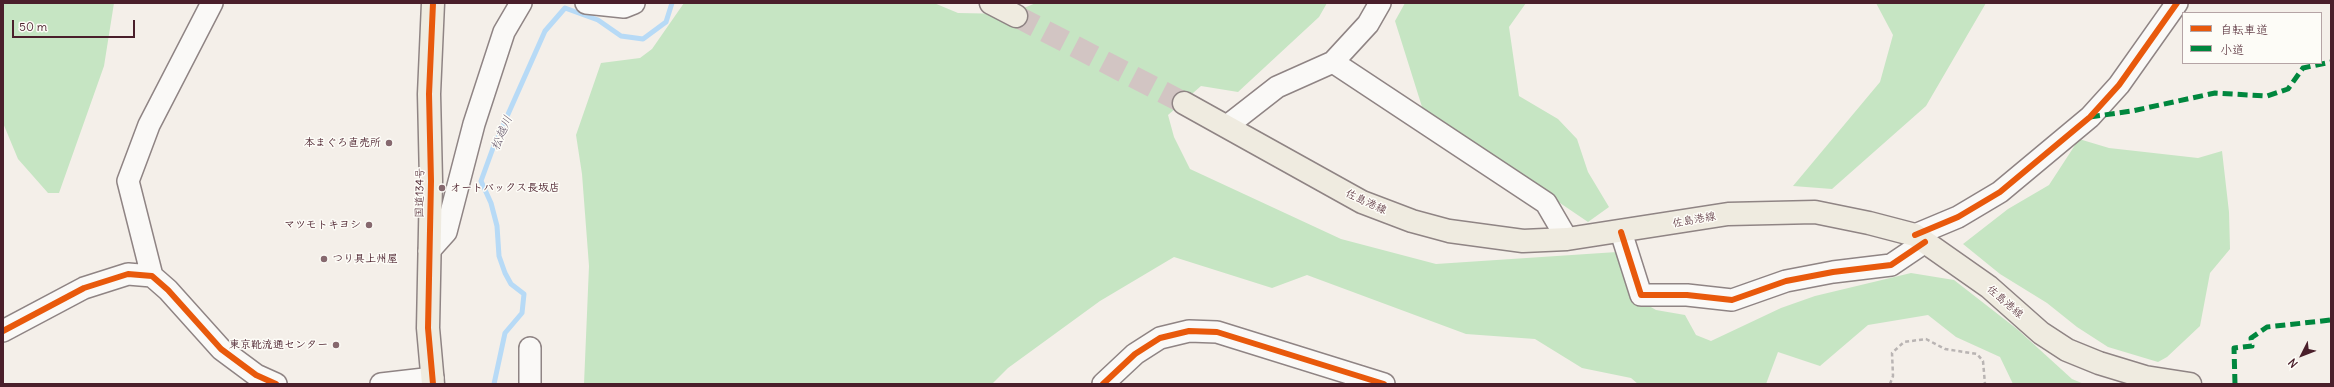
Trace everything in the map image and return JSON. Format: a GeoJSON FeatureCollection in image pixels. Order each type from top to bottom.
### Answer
{"type":"FeatureCollection","features":[{"type":"Feature","properties":{"kind":"main road","name":"国道134号"},"geometry":{"type":"LineString","coordinates":[[433,3],[429,94],[431,181],[428,328],[433,381]]}},
{"type":"Feature","properties":{"kind":"main road"},"geometry":{"type":"LineString","coordinates":[[991,3],[1016,16]]}},
{"type":"Feature","properties":{"kind":"main road","name":"佐島港線"},"geometry":{"type":"LineString","coordinates":[[1184,103],[1228,126],[1362,202],[1412,222],[1449,231],[1490,238],[1523,241],[1567,239],[1621,232],[1728,214],[1815,212],[1869,223],[1920,239],[1989,287],[2041,333],[2067,350],[2099,363],[2145,377],[2190,384]]}},
{"type":"Feature","properties":{"kind":"street"},"geometry":{"type":"LineString","coordinates":[[429,251],[446,232],[474,124],[504,32],[521,3]]}},
{"type":"Feature","properties":{"kind":"street"},"geometry":{"type":"LineString","coordinates":[[586,3],[624,7],[634,3]]}},
{"type":"Feature","properties":{"kind":"street"},"geometry":{"type":"LineString","coordinates":[[1228,126],[1277,87],[1333,62],[1368,24],[1380,3]]}},
{"type":"Feature","properties":{"kind":"street"},"geometry":{"type":"LineString","coordinates":[[1621,232],[1641,294],[1688,295],[1732,300],[1786,281],[1833,272],[1891,265],[1920,239],[2000,192],[2090,117],[2119,85],[2173,4]]}},
{"type":"Feature","properties":{"kind":"street"},"geometry":{"type":"LineString","coordinates":[[208,5],[149,125],[128,182],[152,276],[168,290],[221,349],[256,375],[276,384]]}},
{"type":"Feature","properties":{"kind":"street"},"geometry":{"type":"LineString","coordinates":[[1333,62],[1546,203],[1567,239]]}},
{"type":"Feature","properties":{"kind":"street"},"geometry":{"type":"LineString","coordinates":[[3,331],[84,288],[128,274],[152,276]]}},
{"type":"Feature","properties":{"kind":"street"},"geometry":{"type":"LineString","coordinates":[[1103,384],[1135,354],[1160,338],[1189,331],[1217,332],[1384,384]]}},
{"type":"Feature","properties":{"kind":"street"},"geometry":{"type":"LineString","coordinates":[[530,348],[530,384]]}},
{"type":"Feature","properties":{"kind":"street"},"geometry":{"type":"LineString","coordinates":[[382,384],[433,381]]}},
{"type":"Feature","properties":{"kind":"path"},"geometry":{"type":"LineString","coordinates":[[1890,384],[1893,376],[1892,353],[1904,342],[1926,339],[1945,349],[1977,354],[1983,361],[1985,384]]}},
{"type":"Feature","properties":{"kind":"green space"},"geometry":{"type":"Polygon","coordinates":[[[3,3],[114,3],[104,66],[59,193],[48,193],[18,159],[3,123],[3,3]]]}},
{"type":"Feature","properties":{"kind":"green space"},"geometry":{"type":"Polygon","coordinates":[[[684,3],[934,3],[958,13],[1009,14],[1036,3],[1327,3],[1319,17],[1238,92],[1201,86],[1168,115],[1174,137],[1190,169],[1341,239],[1436,264],[1617,252],[1630,295],[1656,310],[1685,315],[1696,335],[1711,341],[1781,308],[1815,296],[1911,273],[1954,280],[2017,329],[2072,379],[2084,384],[2013,384],[2000,357],[1956,337],[1928,315],[1868,325],[1820,366],[1778,352],[1766,384],[1638,384],[1631,378],[1582,368],[1535,339],[1466,334],[1307,275],[1272,288],[1174,257],[1100,301],[1008,368],[992,384],[584,384],[589,266],[582,174],[576,135],[601,63],[640,58],[652,49],[684,3]]]}},
{"type":"Feature","properties":{"kind":"green space"},"geometry":{"type":"Polygon","coordinates":[[[1405,3],[1526,3],[1509,27],[1519,96],[1558,119],[1577,139],[1588,172],[1609,207],[1588,222],[1423,110],[1395,21],[1405,3]]]}},
{"type":"Feature","properties":{"kind":"green space"},"geometry":{"type":"Polygon","coordinates":[[[1876,3],[1986,3],[1926,106],[1832,189],[1793,186],[1880,82],[1893,35],[1876,3]]]}},
{"type":"Feature","properties":{"kind":"green space"},"geometry":{"type":"Polygon","coordinates":[[[2079,139],[2109,148],[2198,158],[2222,151],[2229,212],[2230,249],[2210,273],[2200,326],[2167,357],[2158,362],[2108,347],[2077,327],[2047,303],[2000,274],[1963,244],[2008,209],[2049,185],[2079,139]]]}},
{"type":"Feature","properties":{"kind":"waterway","name":"松越川"},"geometry":{"type":"LineString","coordinates":[[494,384],[505,333],[522,313],[524,294],[511,284],[505,273],[499,256],[497,226],[491,203],[481,181],[493,148],[545,31],[565,8],[598,20],[621,36],[643,39],[666,22],[672,3]]}},
{"type":"Feature","properties":{"kind":"tunnel"},"geometry":{"type":"LineString","coordinates":[[1016,16],[1184,103]]}},
{"type":"Feature","properties":{"kind":"marked path"},"geometry":{"type":"LineString","coordinates":[[2322,64],[2331,62]]}},
{"type":"Feature","properties":{"kind":"marked path"},"geometry":{"type":"LineString","coordinates":[[2090,117],[2132,111],[2215,93],[2267,96],[2288,89],[2303,68],[2322,64]]}},
{"type":"Feature","properties":{"kind":"marked path"},"geometry":{"type":"LineString","coordinates":[[2235,384],[2234,348],[2252,346],[2251,338],[2267,327],[2331,320]]}},
{"type":"Feature","properties":{"kind":"cycle path"},"geometry":{"type":"LineString","coordinates":[[433,3],[429,94],[431,181],[428,328],[433,384]]}},
{"type":"Feature","properties":{"kind":"cycle path"},"geometry":{"type":"LineString","coordinates":[[1915,235],[1958,217],[2000,192],[2090,117],[2119,85],[2177,3]]}},
{"type":"Feature","properties":{"kind":"cycle path"},"geometry":{"type":"LineString","coordinates":[[1621,232],[1641,295],[1687,295],[1732,300],[1786,281],[1833,272],[1891,265],[1925,242]]}},
{"type":"Feature","properties":{"kind":"cycle path"},"geometry":{"type":"LineString","coordinates":[[3,331],[84,288],[128,274],[152,276],[168,290],[221,349],[256,375],[276,384]]}},
{"type":"Feature","properties":{"kind":"cycle path"},"geometry":{"type":"LineString","coordinates":[[1103,384],[1135,354],[1160,338],[1189,331],[1217,332],[1384,384]]}},
{"type":"Feature","properties":{"kind":"place","name":"本まぐろ直売所"},"geometry":{"type":"Point","coordinates":[389,143]}},
{"type":"Feature","properties":{"kind":"place","name":"オートバックス長坂店"},"geometry":{"type":"Point","coordinates":[442,188]}},
{"type":"Feature","properties":{"kind":"place","name":"マツモトキヨシ"},"geometry":{"type":"Point","coordinates":[369,225]}},
{"type":"Feature","properties":{"kind":"place","name":"つり具上州屋"},"geometry":{"type":"Point","coordinates":[324,259]}},
{"type":"Feature","properties":{"kind":"place","name":"東京靴流通センター"},"geometry":{"type":"Point","coordinates":[336,345]}}]}
